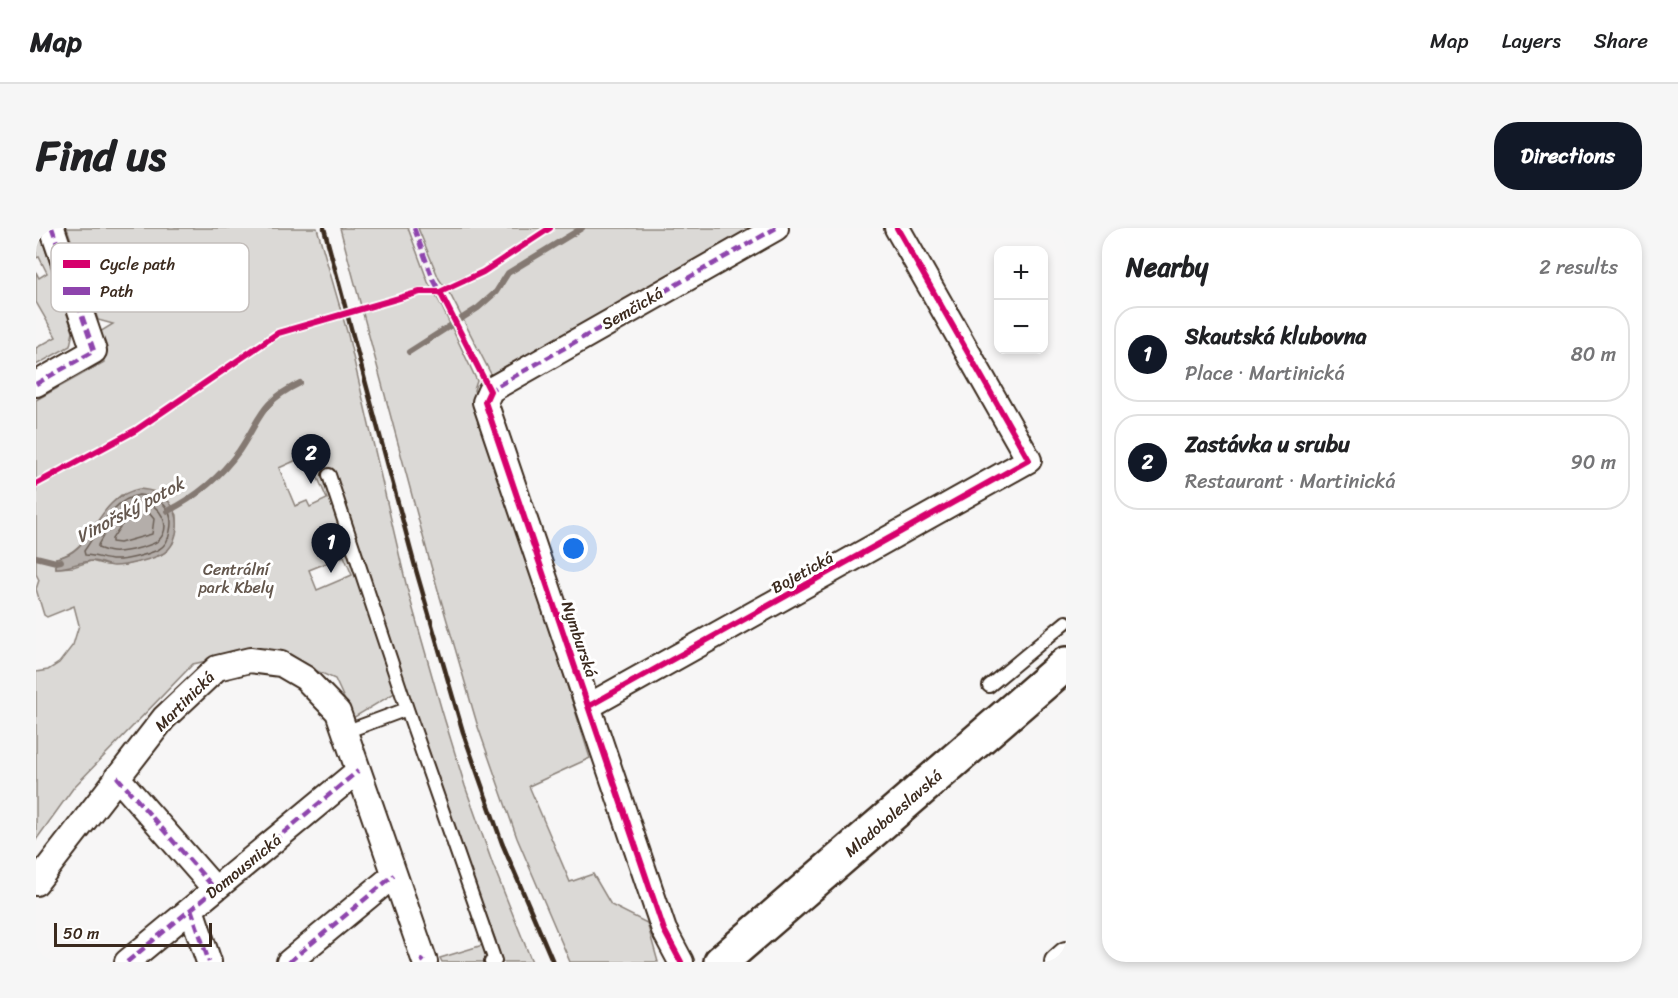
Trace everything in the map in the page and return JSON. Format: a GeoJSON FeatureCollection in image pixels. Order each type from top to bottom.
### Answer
{"type":"FeatureCollection","features":[{"type":"Feature","properties":{"kind":"main road","name":"Mladoboleslavská"},"geometry":{"type":"LineString","coordinates":[[721,962],[1066,664]]}},
{"type":"Feature","properties":{"kind":"street"},"geometry":{"type":"LineString","coordinates":[[52,228],[57,243]]}},
{"type":"Feature","properties":{"kind":"street","name":"Semčická"},"geometry":{"type":"LineString","coordinates":[[490,391],[776,228]]}},
{"type":"Feature","properties":{"kind":"street","name":"Bojetická"},"geometry":{"type":"LineString","coordinates":[[589,706],[1029,460],[897,228]]}},
{"type":"Feature","properties":{"kind":"street"},"geometry":{"type":"LineString","coordinates":[[36,384],[94,351],[81,312]]}},
{"type":"Feature","properties":{"kind":"street","name":"Nymburská"},"geometry":{"type":"LineString","coordinates":[[490,391],[485,402],[664,930],[681,962]]}},
{"type":"Feature","properties":{"kind":"street","name":"Martinická"},"geometry":{"type":"LineString","coordinates":[[36,883],[164,718],[217,668],[250,660],[281,664],[305,678],[338,712],[423,961]]}},
{"type":"Feature","properties":{"kind":"street","name":"Domousnická"},"geometry":{"type":"LineString","coordinates":[[127,962],[358,771]]}},
{"type":"Feature","properties":{"kind":"street"},"geometry":{"type":"LineString","coordinates":[[117,777],[215,889]]}},
{"type":"Feature","properties":{"kind":"street"},"geometry":{"type":"LineString","coordinates":[[289,962],[394,875]]}},
{"type":"Feature","properties":{"kind":"street"},"geometry":{"type":"LineString","coordinates":[[191,909],[209,962]]}},
{"type":"Feature","properties":{"kind":"street"},"geometry":{"type":"LineString","coordinates":[[1057,962],[1066,954]]}},
{"type":"Feature","properties":{"kind":"lane"},"geometry":{"type":"LineString","coordinates":[[329,475],[407,709],[495,961],[491,962]]}},
{"type":"Feature","properties":{"kind":"lane"},"geometry":{"type":"LineString","coordinates":[[989,686],[1066,622]]}},
{"type":"Feature","properties":{"kind":"lane"},"geometry":{"type":"LineString","coordinates":[[345,732],[407,709]]}},
{"type":"Feature","properties":{"kind":"green space"},"geometry":{"type":"Polygon","coordinates":[[[36,228],[38,228],[51,267],[51,312],[66,312],[73,332],[70,346],[36,365],[36,348],[56,337],[36,302],[36,272],[39,278],[47,273],[39,257],[36,258],[36,228]]]}},
{"type":"Feature","properties":{"kind":"green space","name":"Centrální park Kbely"},"geometry":{"type":"Polygon","coordinates":[[[67,228],[317,228],[348,335],[407,588],[442,711],[493,865],[532,962],[442,962],[440,958],[496,941],[401,689],[353,718],[335,679],[266,648],[193,664],[74,787],[36,840],[36,672],[48,670],[59,663],[73,645],[79,625],[74,606],[47,617],[44,615],[36,589],[39,580],[36,574],[36,400],[104,362],[98,333],[113,324],[98,320],[95,312],[249,312],[249,243],[72,243],[67,228]],[[308,455],[279,468],[295,506],[307,501],[310,507],[327,499],[308,455]],[[121,495],[75,549],[56,558],[56,568],[73,567],[91,561],[106,565],[125,565],[161,555],[173,543],[177,515],[166,497],[121,495]],[[344,556],[309,570],[317,590],[352,575],[344,556]]]}},
{"type":"Feature","properties":{"kind":"green space"},"geometry":{"type":"Polygon","coordinates":[[[340,228],[408,228],[428,282],[477,381],[474,390],[590,758],[529,786],[570,882],[593,874],[611,905],[647,923],[658,962],[570,962],[517,838],[478,727],[431,566],[340,228]]]}},
{"type":"Feature","properties":{"kind":"green space"},"geometry":{"type":"Polygon","coordinates":[[[418,228],[759,228],[493,378],[451,296],[439,279],[418,228]]]}},
{"type":"Feature","properties":{"kind":"water"},"geometry":{"type":"Polygon","coordinates":[[[139,489],[148,490],[163,497],[174,509],[176,534],[169,549],[154,558],[125,565],[111,566],[92,561],[56,568],[56,558],[69,554],[79,546],[112,503],[124,494],[139,489]]]}},
{"type":"Feature","properties":{"kind":"waterway","name":"Vinořský potok"},"geometry":{"type":"LineString","coordinates":[[409,352],[478,308],[496,292],[508,273],[582,228]]}},
{"type":"Feature","properties":{"kind":"waterway","name":"Vinořský potok"},"geometry":{"type":"LineString","coordinates":[[168,511],[216,477],[239,451],[269,404],[276,397],[300,383]]}},
{"type":"Feature","properties":{"kind":"waterway","name":"Vinořský potok"},"geometry":{"type":"LineString","coordinates":[[36,557],[61,561]]}},
{"type":"Feature","properties":{"kind":"railway"},"geometry":{"type":"LineString","coordinates":[[324,228],[416,570],[463,732],[502,843],[553,962]]}},
{"type":"Feature","properties":{"kind":"marked path"},"geometry":{"type":"LineString","coordinates":[[52,228],[57,243]]}},
{"type":"Feature","properties":{"kind":"marked path"},"geometry":{"type":"LineString","coordinates":[[414,228],[440,292]]}},
{"type":"Feature","properties":{"kind":"marked path"},"geometry":{"type":"LineString","coordinates":[[489,394],[494,388],[776,228]]}},
{"type":"Feature","properties":{"kind":"marked path"},"geometry":{"type":"LineString","coordinates":[[36,384],[94,351],[81,312]]}},
{"type":"Feature","properties":{"kind":"marked path"},"geometry":{"type":"LineString","coordinates":[[127,962],[358,771]]}},
{"type":"Feature","properties":{"kind":"marked path"},"geometry":{"type":"LineString","coordinates":[[117,777],[215,889]]}},
{"type":"Feature","properties":{"kind":"marked path"},"geometry":{"type":"LineString","coordinates":[[289,962],[394,875]]}},
{"type":"Feature","properties":{"kind":"marked path"},"geometry":{"type":"LineString","coordinates":[[191,909],[209,962]]}},
{"type":"Feature","properties":{"kind":"marked path"},"geometry":{"type":"LineString","coordinates":[[421,962],[424,959]]}},
{"type":"Feature","properties":{"kind":"cycle path"},"geometry":{"type":"LineString","coordinates":[[36,484],[136,430],[278,333],[420,292],[440,292],[483,272],[550,228]]}},
{"type":"Feature","properties":{"kind":"cycle path"},"geometry":{"type":"LineString","coordinates":[[589,706],[1029,460],[897,228]]}},
{"type":"Feature","properties":{"kind":"cycle path"},"geometry":{"type":"LineString","coordinates":[[440,292],[490,391],[485,402],[664,930],[681,962]]}},
{"type":"Feature","properties":{"kind":"place","name":"Zastávka u srubu"},"geometry":{"type":"Point","coordinates":[311,484]}},
{"type":"Feature","properties":{"kind":"place","name":"Skautská klubovna"},"geometry":{"type":"Point","coordinates":[331,573]}}]}
